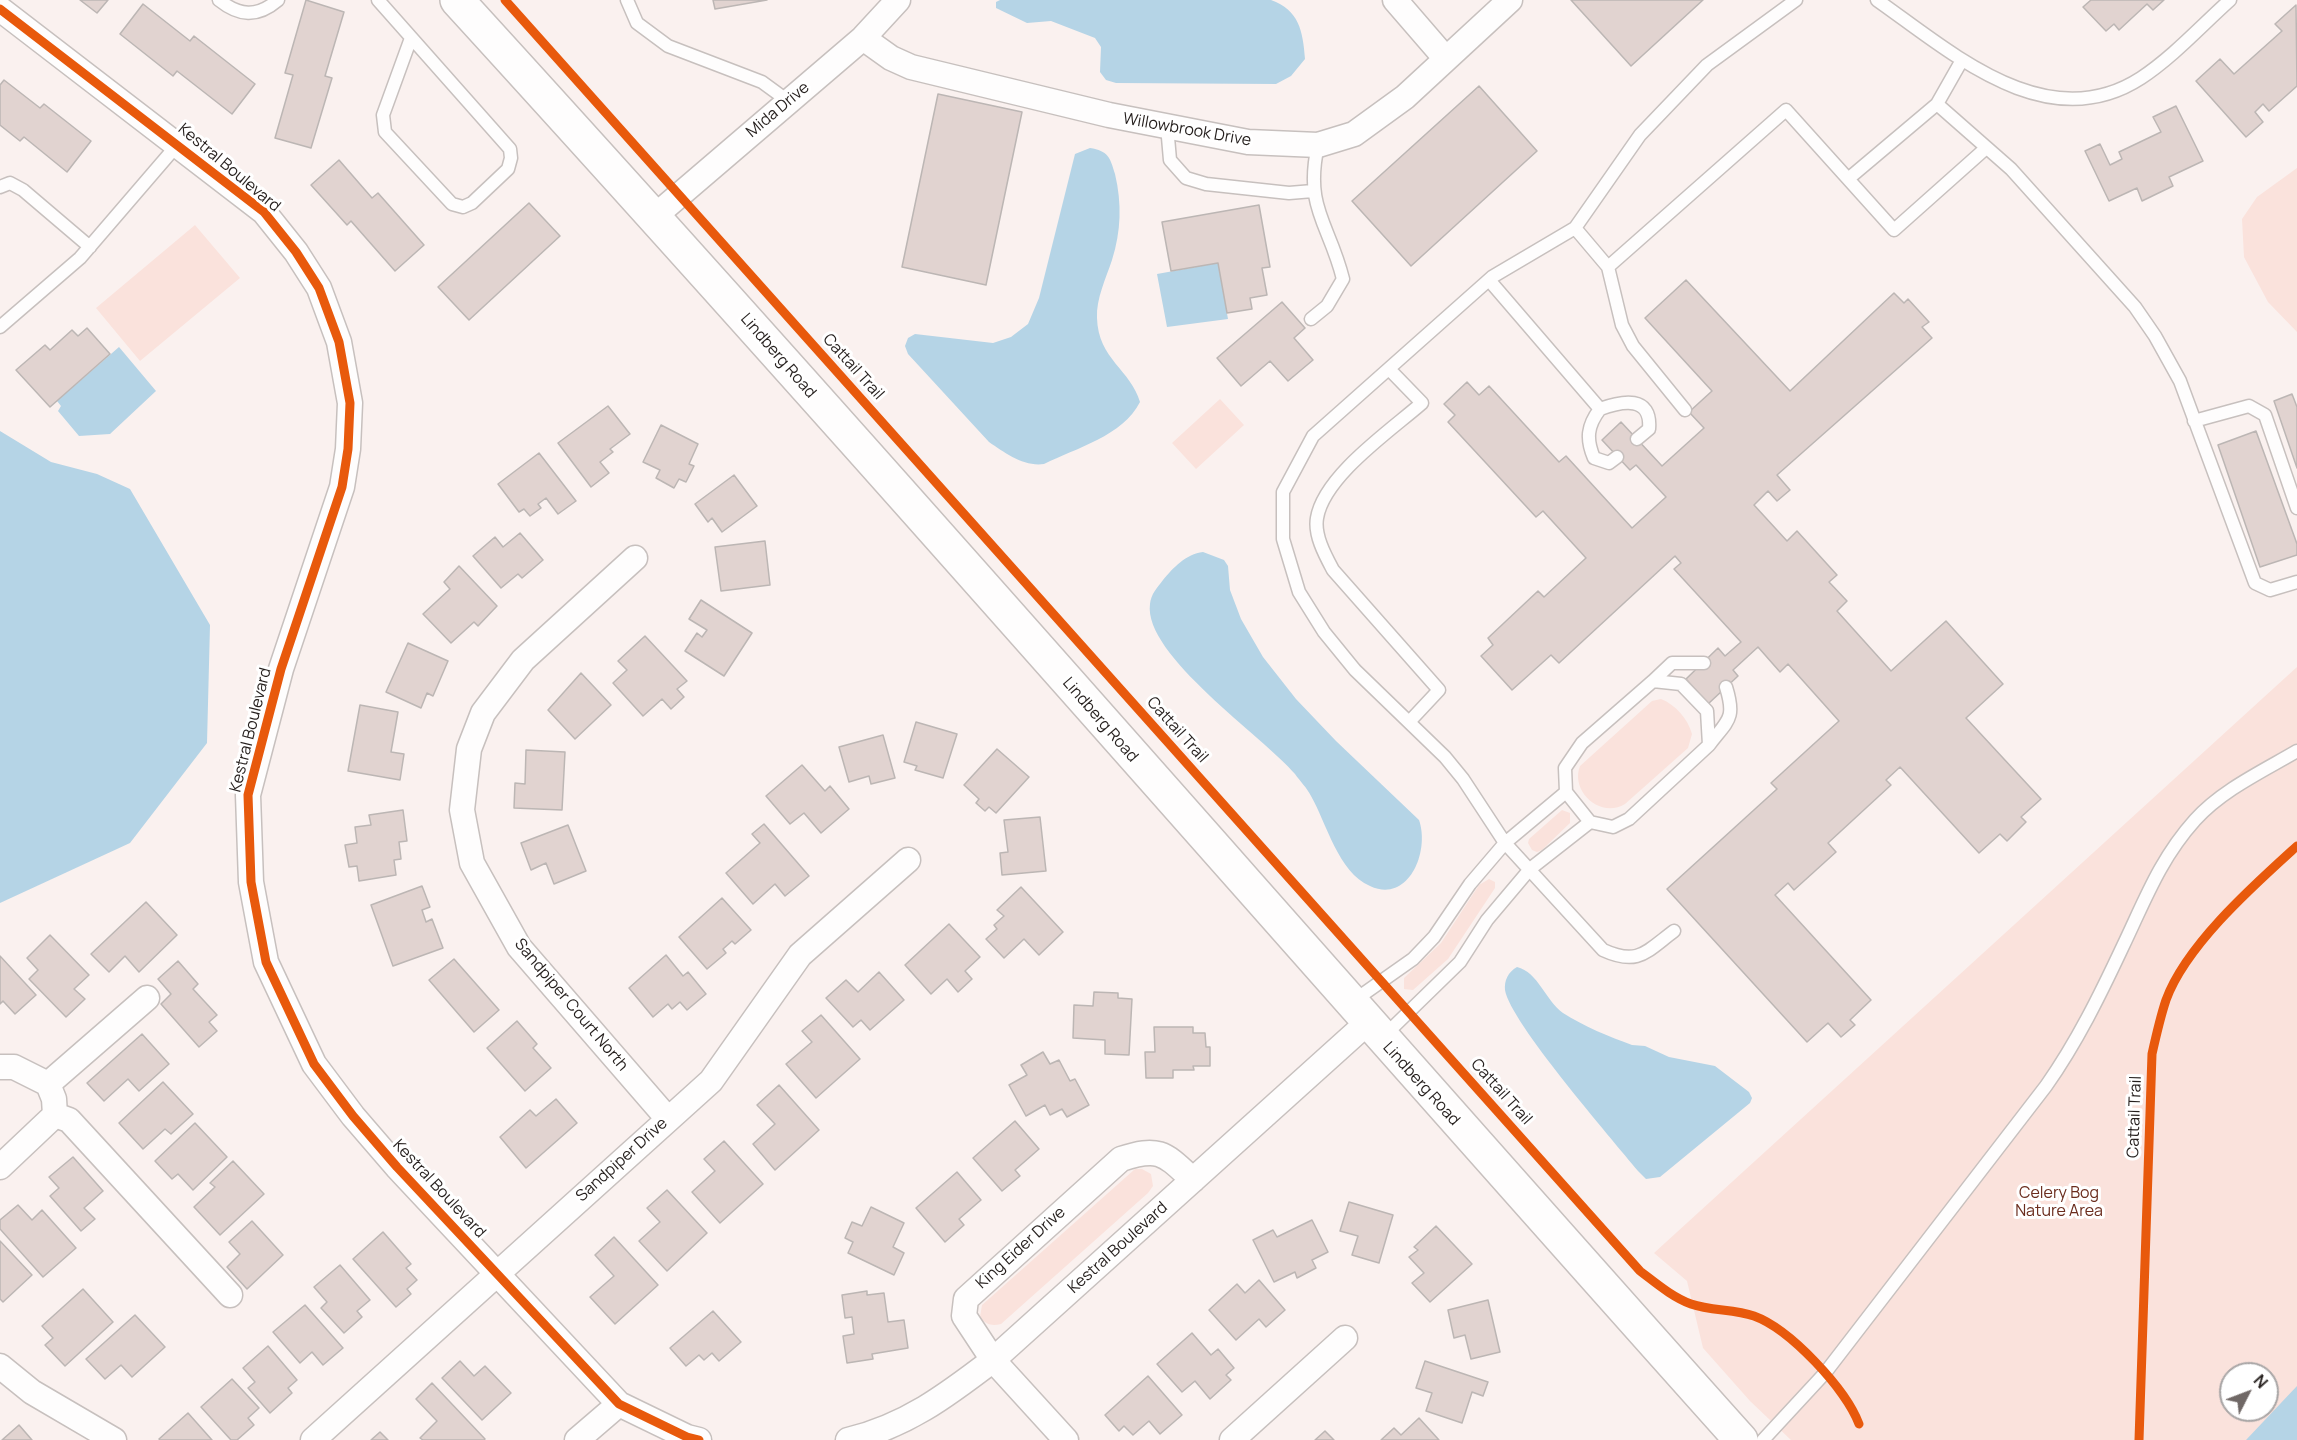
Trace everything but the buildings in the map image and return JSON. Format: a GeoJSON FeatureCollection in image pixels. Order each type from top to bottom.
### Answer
{"type":"FeatureCollection","features":[{"type":"Feature","properties":{"kind":"main road","name":"Lindberg Road"},"geometry":{"type":"LineString","coordinates":[[457,0],[655,216],[1366,1022],[1741,1440]]}},
{"type":"Feature","properties":{"kind":"street","name":"Mida Drive"},"geometry":{"type":"LineString","coordinates":[[655,216],[863,38],[898,0]]}},
{"type":"Feature","properties":{"kind":"street"},"geometry":{"type":"LineString","coordinates":[[1395,0],[1446,59]]}},
{"type":"Feature","properties":{"kind":"street","name":"Willowbrook Drive"},"geometry":{"type":"LineString","coordinates":[[863,38],[891,58],[911,67],[1109,115],[1248,142],[1318,145],[1354,134],[1406,97],[1510,0]]}},
{"type":"Feature","properties":{"kind":"street","name":"Kestral Boulevard"},"geometry":{"type":"LineString","coordinates":[[0,9],[264,212],[296,252],[319,288],[339,342],[350,403],[348,449],[342,486],[280,669],[248,795],[251,882],[266,962],[314,1064],[397,1167],[619,1404],[687,1437],[699,1440]]}},
{"type":"Feature","properties":{"kind":"street","name":"Sandpiper Court North"},"geometry":{"type":"LineString","coordinates":[[635,558],[523,660],[483,713],[470,749],[462,810],[472,863],[519,947],[668,1119]]}},
{"type":"Feature","properties":{"kind":"street","name":"Sandpiper Drive"},"geometry":{"type":"LineString","coordinates":[[313,1440],[711,1081],[800,955],[909,860]]}},
{"type":"Feature","properties":{"kind":"street"},"geometry":{"type":"LineString","coordinates":[[48,1084],[147,998]]}},
{"type":"Feature","properties":{"kind":"street","name":"Kestral Boulevard"},"geometry":{"type":"LineString","coordinates":[[848,1440],[871,1434],[937,1403],[993,1360],[1366,1022]]}},
{"type":"Feature","properties":{"kind":"street"},"geometry":{"type":"LineString","coordinates":[[0,1067],[14,1066],[48,1084],[54,1099],[55,1115]]}},
{"type":"Feature","properties":{"kind":"street"},"geometry":{"type":"LineString","coordinates":[[0,1167],[55,1115]]}},
{"type":"Feature","properties":{"kind":"street"},"geometry":{"type":"LineString","coordinates":[[55,1115],[69,1120],[230,1295]]}},
{"type":"Feature","properties":{"kind":"street","name":"King Eider Drive"},"geometry":{"type":"LineString","coordinates":[[1066,1440],[993,1360],[964,1316],[966,1299],[977,1286],[1121,1159],[1144,1152],[1166,1155],[1193,1180]]}},
{"type":"Feature","properties":{"kind":"street"},"geometry":{"type":"LineString","coordinates":[[1232,1440],[1345,1338]]}},
{"type":"Feature","properties":{"kind":"street"},"geometry":{"type":"LineString","coordinates":[[0,1366],[32,1392],[114,1440]]}},
{"type":"Feature","properties":{"kind":"street"},"geometry":{"type":"LineString","coordinates":[[577,1440],[619,1404]]}},
{"type":"Feature","properties":{"kind":"lane"},"geometry":{"type":"LineString","coordinates":[[219,0],[232,10],[247,14],[260,12],[278,0]]}},
{"type":"Feature","properties":{"kind":"lane"},"geometry":{"type":"LineString","coordinates":[[378,0],[510,148],[511,158],[508,169],[471,203],[463,207],[452,204],[385,132],[382,124],[383,115],[411,38]]}},
{"type":"Feature","properties":{"kind":"lane"},"geometry":{"type":"LineString","coordinates":[[627,0],[637,23],[668,46],[762,82],[788,100]]}},
{"type":"Feature","properties":{"kind":"lane"},"geometry":{"type":"LineString","coordinates":[[1674,931],[1640,957],[1623,959],[1603,950],[1505,843],[1464,779],[1410,721],[1355,670],[1324,632],[1299,592],[1283,539],[1283,492],[1313,436],[1489,280],[1575,228],[1640,135],[1707,65],[1796,0]]}},
{"type":"Feature","properties":{"kind":"lane"},"geometry":{"type":"LineString","coordinates":[[1877,0],[1962,60],[2028,93],[2055,100],[2081,99],[2110,93],[2140,79],[2229,0]]}},
{"type":"Feature","properties":{"kind":"lane"},"geometry":{"type":"LineString","coordinates":[[1848,179],[1937,104],[1962,60]]}},
{"type":"Feature","properties":{"kind":"lane"},"geometry":{"type":"LineString","coordinates":[[1937,104],[1985,149],[2011,169],[2135,308],[2155,336],[2180,381],[2255,583],[2270,590],[2297,582]]}},
{"type":"Feature","properties":{"kind":"lane"},"geometry":{"type":"LineString","coordinates":[[1608,267],[1786,110],[1894,230],[1985,149]]}},
{"type":"Feature","properties":{"kind":"lane"},"geometry":{"type":"LineString","coordinates":[[1167,126],[1170,160],[1186,178],[1206,184],[1288,193],[1313,191]]}},
{"type":"Feature","properties":{"kind":"lane"},"geometry":{"type":"LineString","coordinates":[[0,327],[28,305],[90,247],[178,144]]}},
{"type":"Feature","properties":{"kind":"lane"},"geometry":{"type":"LineString","coordinates":[[1311,319],[1327,306],[1343,279],[1336,251],[1322,225],[1313,191],[1313,167],[1318,145]]}},
{"type":"Feature","properties":{"kind":"lane"},"geometry":{"type":"LineString","coordinates":[[0,187],[10,183],[23,190],[90,247]]}},
{"type":"Feature","properties":{"kind":"lane"},"geometry":{"type":"LineString","coordinates":[[1575,228],[1608,267],[1622,325],[1633,346],[1685,410]]}},
{"type":"Feature","properties":{"kind":"lane"},"geometry":{"type":"LineString","coordinates":[[1489,280],[1600,409]]}},
{"type":"Feature","properties":{"kind":"lane"},"geometry":{"type":"LineString","coordinates":[[1389,369],[1422,403],[1338,476],[1326,492],[1317,519],[1322,549],[1333,570],[1439,690],[1410,721]]}},
{"type":"Feature","properties":{"kind":"lane"},"geometry":{"type":"LineString","coordinates":[[1617,457],[1610,463],[1594,458],[1587,441],[1592,420],[1600,409],[1617,403],[1633,402],[1646,409],[1650,418],[1649,429],[1637,439]]}},
{"type":"Feature","properties":{"kind":"lane"},"geometry":{"type":"LineString","coordinates":[[2194,421],[2249,406],[2265,415],[2297,508]]}},
{"type":"Feature","properties":{"kind":"lane"},"geometry":{"type":"LineString","coordinates":[[1704,663],[1672,663],[1582,743],[1565,768],[1566,792],[1590,822],[1613,826],[1629,819],[1709,745],[1731,716],[1733,707],[1726,687]]}},
{"type":"Feature","properties":{"kind":"lane"},"geometry":{"type":"LineString","coordinates":[[1653,681],[1681,684],[1707,711],[1709,745]]}},
{"type":"Feature","properties":{"kind":"lane"},"geometry":{"type":"LineString","coordinates":[[1763,1440],[1825,1373],[2046,1086],[2092,1010],[2164,860],[2197,818],[2232,790],[2297,751]]}},
{"type":"Feature","properties":{"kind":"lane"},"geometry":{"type":"LineString","coordinates":[[1366,1022],[1413,959],[1434,937],[1470,884],[1505,843],[1566,792]]}},
{"type":"Feature","properties":{"kind":"lane"},"geometry":{"type":"LineString","coordinates":[[1366,1022],[1460,962],[1487,920],[1530,869],[1590,822]]}},
{"type":"Feature","properties":{"kind":"green space"},"geometry":{"type":"Polygon","coordinates":[[[2297,168],[2297,332],[2268,302],[2244,257],[2242,219],[2257,197],[2297,168]]]}},
{"type":"Feature","properties":{"kind":"green space"},"geometry":{"type":"Polygon","coordinates":[[[195,225],[240,278],[140,361],[96,308],[195,225]]]}},
{"type":"Feature","properties":{"kind":"green space"},"geometry":{"type":"Polygon","coordinates":[[[1220,399],[1244,425],[1196,469],[1172,443],[1220,399]]]}},
{"type":"Feature","properties":{"kind":"green space","name":"Celery Bog Nature Area"},"geometry":{"type":"Polygon","coordinates":[[[2297,667],[2297,1440],[1791,1440],[1750,1401],[1703,1348],[1687,1281],[1654,1253],[2297,667]]]}},
{"type":"Feature","properties":{"kind":"green space"},"geometry":{"type":"Polygon","coordinates":[[[1661,699],[1681,713],[1688,723],[1692,734],[1688,748],[1625,804],[1615,808],[1606,808],[1589,800],[1579,785],[1580,766],[1652,701],[1661,699]]]}},
{"type":"Feature","properties":{"kind":"green space"},"geometry":{"type":"Polygon","coordinates":[[[1562,810],[1570,813],[1570,823],[1542,850],[1537,852],[1532,850],[1528,843],[1529,839],[1562,810]]]}},
{"type":"Feature","properties":{"kind":"green space"},"geometry":{"type":"Polygon","coordinates":[[[1489,879],[1495,882],[1495,888],[1448,959],[1413,990],[1404,989],[1404,978],[1441,943],[1479,885],[1489,879]]]}},
{"type":"Feature","properties":{"kind":"green space"},"geometry":{"type":"Polygon","coordinates":[[[1135,1169],[1142,1169],[1151,1174],[1153,1186],[1148,1193],[1001,1324],[989,1324],[982,1320],[980,1317],[982,1305],[1135,1169]]]}},
{"type":"Feature","properties":{"kind":"water"},"geometry":{"type":"Polygon","coordinates":[[[1000,0],[1271,0],[1280,4],[1294,16],[1301,31],[1305,59],[1291,76],[1276,84],[1116,83],[1106,80],[1100,72],[1101,47],[1095,38],[1051,21],[1027,23],[996,8],[996,2],[1000,0]]]}},
{"type":"Feature","properties":{"kind":"water"},"geometry":{"type":"Polygon","coordinates":[[[1090,148],[1105,153],[1110,159],[1115,174],[1120,207],[1115,249],[1098,303],[1099,332],[1103,344],[1130,381],[1140,402],[1122,424],[1098,440],[1044,464],[1029,463],[1015,458],[989,442],[908,354],[905,346],[908,338],[915,334],[993,343],[1011,337],[1028,324],[1039,298],[1075,154],[1090,148]]]}},
{"type":"Feature","properties":{"kind":"water"},"geometry":{"type":"Polygon","coordinates":[[[1218,263],[1228,319],[1167,327],[1157,274],[1218,263]]]}},
{"type":"Feature","properties":{"kind":"water"},"geometry":{"type":"Polygon","coordinates":[[[119,347],[156,391],[110,434],[79,436],[58,411],[61,406],[57,401],[119,347]]]}},
{"type":"Feature","properties":{"kind":"water"},"geometry":{"type":"Polygon","coordinates":[[[0,431],[51,462],[97,474],[130,489],[210,625],[207,743],[130,843],[0,903],[0,431]]]}},
{"type":"Feature","properties":{"kind":"water"},"geometry":{"type":"Polygon","coordinates":[[[1203,552],[1224,560],[1228,566],[1230,590],[1241,619],[1263,657],[1296,699],[1336,741],[1419,820],[1422,832],[1419,859],[1406,881],[1396,888],[1384,890],[1370,886],[1350,870],[1334,846],[1309,793],[1295,774],[1208,694],[1165,647],[1153,624],[1150,604],[1152,597],[1176,566],[1191,556],[1203,552]]]}},
{"type":"Feature","properties":{"kind":"water"},"geometry":{"type":"Polygon","coordinates":[[[1517,967],[1531,975],[1557,1008],[1571,1018],[1632,1045],[1645,1046],[1669,1057],[1715,1066],[1749,1092],[1752,1098],[1750,1103],[1660,1177],[1646,1179],[1542,1053],[1511,1006],[1505,983],[1511,971],[1517,967]]]}},
{"type":"Feature","properties":{"kind":"water"},"geometry":{"type":"Polygon","coordinates":[[[2297,1386],[2297,1440],[2246,1440],[2263,1422],[2279,1422],[2279,1405],[2297,1386]]]}},
{"type":"Feature","properties":{"kind":"cycle path","name":"Cattail Trail"},"geometry":{"type":"LineString","coordinates":[[505,0],[1640,1271],[1677,1298],[1699,1306],[1754,1316],[1784,1333],[1830,1378],[1859,1424]]}},
{"type":"Feature","properties":{"kind":"cycle path"},"geometry":{"type":"LineString","coordinates":[[0,9],[264,212],[296,252],[319,288],[339,342],[350,403],[348,449],[342,487],[281,669],[248,795],[251,882],[266,962],[314,1064],[353,1116],[397,1167],[619,1404],[687,1437],[699,1440]]}},
{"type":"Feature","properties":{"kind":"cycle path","name":"Cattail Trail"},"geometry":{"type":"LineString","coordinates":[[2139,1440],[2152,1054],[2160,1020],[2176,979],[2205,937],[2242,897],[2297,846]]}}]}
